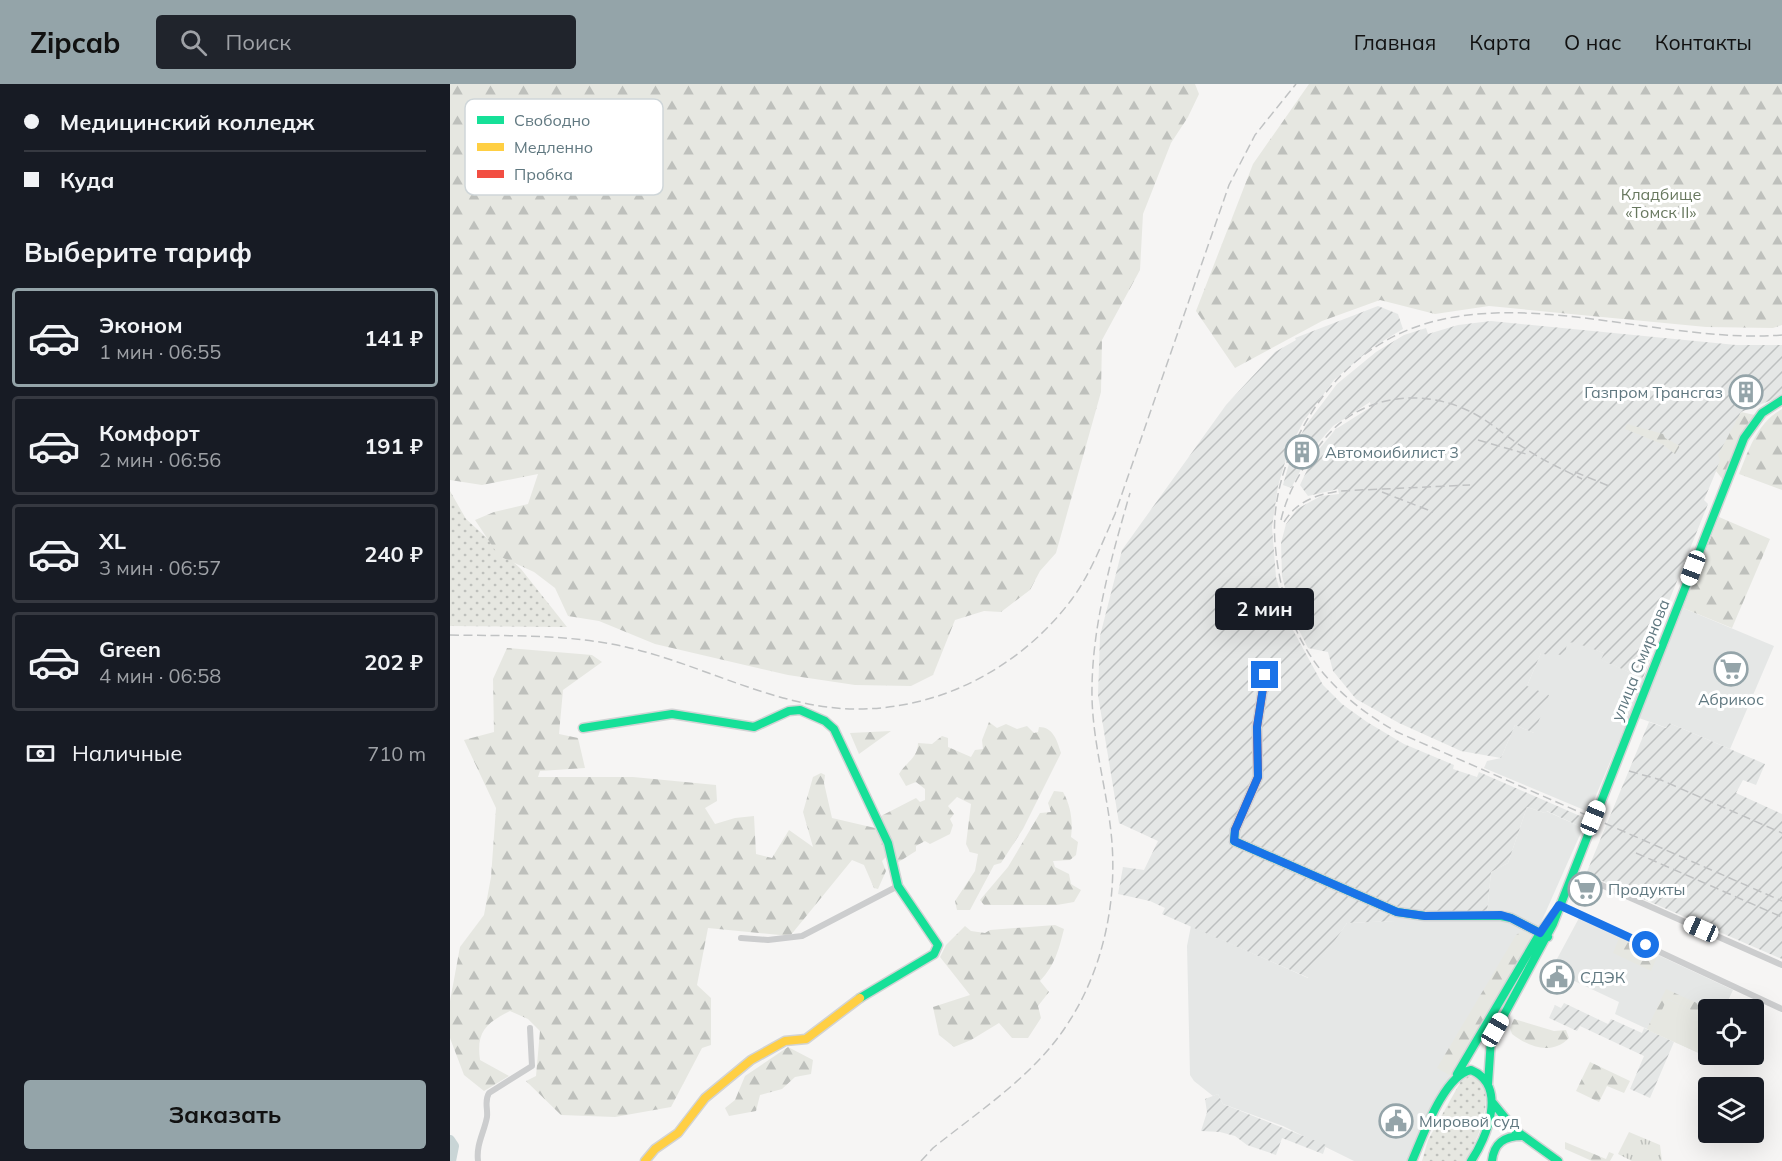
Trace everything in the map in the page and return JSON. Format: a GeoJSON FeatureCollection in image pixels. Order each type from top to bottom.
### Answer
{"type":"FeatureCollection","features":[{"type":"Feature","properties":{"kind":"street","name":"улица Смирнова"},"geometry":{"type":"LineString","coordinates":[[1491,1098],[1488,1084],[1488,1055],[1491,1039],[1558,908],[1744,438],[1762,413],[1782,400]]}},
{"type":"Feature","properties":{"kind":"street"},"geometry":{"type":"LineString","coordinates":[[1265,675],[1257,727],[1258,777],[1235,830],[1234,841],[1397,912],[1425,916],[1501,915],[1544,935]]}},
{"type":"Feature","properties":{"kind":"street"},"geometry":{"type":"LineString","coordinates":[[584,728],[672,714],[698,716],[754,727],[789,711],[800,710],[815,716],[834,729],[888,843],[898,886],[938,945],[934,954],[845,1007],[806,1039],[785,1041],[751,1060],[705,1098],[678,1133],[655,1149],[646,1160]]}},
{"type":"Feature","properties":{"kind":"street"},"geometry":{"type":"LineString","coordinates":[[1572,872],[1782,964]]}},
{"type":"Feature","properties":{"kind":"street"},"geometry":{"type":"LineString","coordinates":[[741,938],[768,940],[802,936],[898,886]]}},
{"type":"Feature","properties":{"kind":"street"},"geometry":{"type":"LineString","coordinates":[[1558,908],[1782,1009]]}},
{"type":"Feature","properties":{"kind":"street","name":"улица Смирнова"},"geometry":{"type":"LineString","coordinates":[[1417,1148],[1436,1108],[1544,935]]}},
{"type":"Feature","properties":{"kind":"street"},"geometry":{"type":"LineString","coordinates":[[478,1161],[478,1142],[487,1116],[486,1104],[489,1093],[532,1066],[530,1028]]}},
{"type":"Feature","properties":{"kind":"street"},"geometry":{"type":"LineString","coordinates":[[1457,1075],[1466,1071],[1479,1073],[1488,1084]]}},
{"type":"Feature","properties":{"kind":"street"},"geometry":{"type":"LineString","coordinates":[[1491,1098],[1502,1117],[1522,1136],[1558,1161]]}},
{"type":"Feature","properties":{"kind":"street"},"geometry":{"type":"LineString","coordinates":[[1471,1161],[1491,1119],[1491,1098]]}},
{"type":"Feature","properties":{"kind":"street"},"geometry":{"type":"LineString","coordinates":[[1492,1161],[1495,1146],[1500,1140],[1512,1135],[1522,1136]]}},
{"type":"Feature","properties":{"kind":"street"},"geometry":{"type":"LineString","coordinates":[[1412,1161],[1417,1148]]}},
{"type":"Feature","properties":{"kind":"street"},"geometry":{"type":"LineString","coordinates":[[1417,1148],[1419,1161]]}},
{"type":"Feature","properties":{"kind":"shaded area"},"geometry":{"type":"Polygon","coordinates":[[[1378,306],[1398,314],[1403,329],[1373,347],[1334,380],[1303,422],[1288,452],[1278,486],[1272,527],[1276,577],[1288,621],[1323,685],[1342,704],[1367,722],[1404,744],[1454,765],[1453,769],[1477,777],[1479,772],[1587,819],[1583,828],[1547,811],[1545,813],[1527,807],[1508,863],[1491,872],[1487,913],[1426,913],[1398,909],[1241,841],[1239,831],[1262,774],[1254,770],[1252,781],[1228,841],[1396,916],[1396,921],[1347,923],[1309,978],[1162,914],[1165,908],[1150,901],[1118,894],[1123,867],[1144,870],[1158,841],[1119,823],[1098,695],[1100,636],[1122,550],[1226,405],[1275,352],[1296,340],[1295,338],[1378,306]]]}},
{"type":"Feature","properties":{"kind":"shaded area"},"geometry":{"type":"Polygon","coordinates":[[[1491,321],[1736,345],[1782,345],[1782,396],[1741,412],[1704,500],[1708,504],[1667,606],[1658,602],[1639,649],[1652,654],[1643,678],[1601,660],[1604,653],[1576,643],[1567,642],[1565,657],[1555,653],[1553,657],[1541,653],[1527,686],[1549,695],[1534,733],[1515,725],[1501,758],[1461,751],[1399,723],[1356,699],[1333,671],[1328,652],[1308,648],[1293,618],[1282,576],[1281,543],[1286,524],[1297,509],[1321,496],[1339,494],[1338,489],[1308,496],[1300,485],[1314,455],[1336,429],[1371,407],[1370,402],[1333,426],[1311,451],[1291,488],[1283,485],[1292,453],[1306,425],[1337,384],[1376,352],[1404,335],[1426,328],[1428,334],[1458,325],[1491,321]]]}},
{"type":"Feature","properties":{"kind":"shaded area"},"geometry":{"type":"Polygon","coordinates":[[[1683,608],[1774,646],[1730,749],[1669,723],[1667,728],[1639,718],[1683,608]]]}},
{"type":"Feature","properties":{"kind":"shaded area"},"geometry":{"type":"Polygon","coordinates":[[[1567,642],[1576,642],[1604,653],[1602,660],[1645,679],[1589,812],[1484,768],[1487,761],[1501,758],[1515,725],[1534,733],[1527,686],[1541,653],[1555,652],[1567,642]]]}},
{"type":"Feature","properties":{"kind":"shaded area"},"geometry":{"type":"Polygon","coordinates":[[[1649,722],[1666,728],[1669,723],[1765,764],[1756,785],[1743,780],[1736,793],[1782,814],[1782,959],[1586,874],[1649,722]]]}},
{"type":"Feature","properties":{"kind":"shaded area"},"geometry":{"type":"Polygon","coordinates":[[[1527,807],[1545,813],[1546,811],[1583,828],[1539,927],[1512,914],[1487,913],[1491,872],[1508,863],[1527,807]]]}},
{"type":"Feature","properties":{"kind":"shaded area"},"geometry":{"type":"Polygon","coordinates":[[[1396,916],[1500,919],[1535,934],[1438,1097],[1408,1161],[1354,1161],[1283,1126],[1223,1104],[1218,1094],[1213,1096],[1194,1081],[1190,1075],[1187,946],[1191,926],[1308,978],[1347,923],[1395,921],[1396,916]]]}},
{"type":"Feature","properties":{"kind":"shaded area"},"geometry":{"type":"Polygon","coordinates":[[[1579,918],[1733,990],[1729,999],[1698,999],[1698,1053],[1615,1014],[1619,1002],[1551,970],[1579,918]]]}},
{"type":"Feature","properties":{"kind":"shaded area"},"geometry":{"type":"Polygon","coordinates":[[[1564,1003],[1608,1024],[1611,1019],[1642,1033],[1644,1028],[1674,1042],[1650,1098],[1630,1089],[1644,1056],[1580,1026],[1577,1031],[1549,1018],[1555,1005],[1561,1008],[1564,1003]]]}},
{"type":"Feature","properties":{"kind":"shaded area"},"geometry":{"type":"Polygon","coordinates":[[[1218,1094],[1223,1104],[1326,1145],[1323,1154],[1282,1138],[1276,1155],[1247,1145],[1235,1136],[1201,1131],[1207,1112],[1205,1099],[1218,1094]]]}},
{"type":"Feature","properties":{"kind":"green space"},"geometry":{"type":"Polygon","coordinates":[[[450,84],[1195,84],[1199,94],[1188,117],[1171,143],[1143,214],[1140,270],[1102,340],[1101,392],[1056,553],[1040,571],[1030,590],[1001,612],[984,611],[955,620],[933,675],[911,686],[855,685],[788,675],[655,644],[599,621],[568,616],[555,588],[534,572],[499,556],[475,520],[494,512],[528,504],[538,474],[482,485],[450,480],[450,84]]]}},
{"type":"Feature","properties":{"kind":"green space","name":"Кладбище «Томск II»"},"geometry":{"type":"Polygon","coordinates":[[[1309,84],[1782,84],[1782,325],[1773,328],[1706,327],[1489,306],[1435,314],[1380,300],[1322,321],[1235,368],[1196,311],[1253,164],[1309,84]]]}},
{"type":"Feature","properties":{"kind":"green space"},"geometry":{"type":"Polygon","coordinates":[[[1782,409],[1782,490],[1739,474],[1750,446],[1760,429],[1782,409]]]}},
{"type":"Feature","properties":{"kind":"green space"},"geometry":{"type":"Polygon","coordinates":[[[1741,412],[1755,415],[1724,481],[1716,471],[1720,460],[1718,455],[1741,412]]]}},
{"type":"Feature","properties":{"kind":"green space"},"geometry":{"type":"Polygon","coordinates":[[[1627,424],[1663,434],[1665,438],[1680,446],[1675,454],[1662,444],[1625,429],[1627,424]]]}},
{"type":"Feature","properties":{"kind":"green space"},"geometry":{"type":"Polygon","coordinates":[[[450,491],[466,519],[521,569],[567,627],[450,626],[450,491]]]}},
{"type":"Feature","properties":{"kind":"green space"},"geometry":{"type":"Polygon","coordinates":[[[1719,517],[1770,539],[1732,628],[1683,608],[1719,517]]]}},
{"type":"Feature","properties":{"kind":"green space"},"geometry":{"type":"Polygon","coordinates":[[[507,648],[592,655],[602,662],[563,690],[559,734],[578,738],[585,768],[540,771],[538,777],[633,777],[716,785],[717,801],[705,808],[715,824],[735,818],[754,816],[756,854],[772,858],[789,830],[813,847],[803,812],[813,777],[821,773],[825,775],[824,783],[832,818],[875,828],[886,844],[886,857],[882,861],[886,871],[878,889],[874,888],[864,865],[852,860],[790,936],[708,928],[697,985],[711,998],[711,1045],[702,1048],[671,1107],[615,1117],[561,1115],[526,1081],[536,1076],[540,1031],[528,1019],[510,1011],[489,1024],[481,1035],[480,1060],[509,1076],[484,1091],[464,1075],[450,1038],[450,1001],[460,947],[484,915],[491,877],[496,808],[464,740],[494,732],[493,679],[507,648]]]}},
{"type":"Feature","properties":{"kind":"green space"},"geometry":{"type":"Polygon","coordinates":[[[989,722],[997,728],[1006,724],[1017,729],[1027,726],[1034,733],[1038,732],[1039,727],[1048,729],[1056,739],[1061,753],[1023,829],[1001,863],[994,865],[970,910],[957,910],[955,901],[975,871],[978,854],[970,852],[966,844],[971,804],[957,797],[948,806],[954,814],[950,819],[953,825],[950,834],[930,844],[925,841],[916,846],[916,851],[897,863],[881,816],[916,798],[920,802],[925,800],[925,789],[916,782],[906,786],[899,774],[914,756],[918,743],[932,744],[942,736],[948,738],[948,747],[971,757],[975,750],[983,749],[982,740],[989,722]]]}},
{"type":"Feature","properties":{"kind":"green space"},"geometry":{"type":"Polygon","coordinates":[[[891,731],[859,754],[850,733],[891,731]]]}},
{"type":"Feature","properties":{"kind":"green space"},"geometry":{"type":"Polygon","coordinates":[[[1054,791],[1063,792],[1066,797],[1071,814],[1071,837],[1078,842],[1076,855],[1070,860],[1053,861],[1055,867],[1069,874],[1071,884],[1081,890],[1074,902],[1057,905],[984,905],[980,900],[1008,867],[1040,813],[1051,812],[1048,803],[1054,791]]]}},
{"type":"Feature","properties":{"kind":"green space"},"geometry":{"type":"Polygon","coordinates":[[[1055,925],[1064,929],[1053,963],[1040,981],[1049,992],[1038,1006],[1041,1018],[1028,1038],[1012,1038],[999,1023],[971,1040],[954,1047],[939,1035],[933,1007],[970,995],[940,957],[946,945],[965,926],[971,931],[985,933],[990,930],[1055,925]]]}},
{"type":"Feature","properties":{"kind":"green space"},"geometry":{"type":"Polygon","coordinates":[[[1525,929],[1535,934],[1451,1076],[1437,1068],[1516,935],[1525,929]]]}},
{"type":"Feature","properties":{"kind":"green space"},"geometry":{"type":"Polygon","coordinates":[[[1619,938],[1657,957],[1651,971],[1613,953],[1619,938]]]}},
{"type":"Feature","properties":{"kind":"green space"},"geometry":{"type":"Polygon","coordinates":[[[1666,989],[1698,1004],[1698,1013],[1668,999],[1652,1032],[1647,1029],[1666,989]]]}},
{"type":"Feature","properties":{"kind":"green space"},"geometry":{"type":"Polygon","coordinates":[[[1667,999],[1698,1013],[1698,1053],[1652,1032],[1667,999]]]}},
{"type":"Feature","properties":{"kind":"green space"},"geometry":{"type":"Polygon","coordinates":[[[1514,1019],[1554,1031],[1566,1030],[1569,1038],[1555,1047],[1533,1046],[1512,1034],[1510,1028],[1514,1019]]]}},
{"type":"Feature","properties":{"kind":"green space"},"geometry":{"type":"Polygon","coordinates":[[[788,1047],[813,1060],[811,1074],[795,1077],[782,1089],[760,1095],[756,1111],[729,1116],[725,1108],[735,1100],[745,1076],[788,1047]]]}},
{"type":"Feature","properties":{"kind":"green space"},"geometry":{"type":"Polygon","coordinates":[[[1590,1062],[1630,1081],[1624,1093],[1607,1086],[1599,1102],[1576,1091],[1590,1062]]]}},
{"type":"Feature","properties":{"kind":"green space"},"geometry":{"type":"Polygon","coordinates":[[[1469,1076],[1479,1080],[1486,1100],[1481,1128],[1470,1153],[1465,1161],[1422,1161],[1428,1140],[1461,1081],[1469,1076]]]}},
{"type":"Feature","properties":{"kind":"green space"},"geometry":{"type":"Polygon","coordinates":[[[1629,1132],[1660,1145],[1662,1161],[1632,1161],[1618,1154],[1629,1132]]]}},
{"type":"Feature","properties":{"kind":"green space"},"geometry":{"type":"Polygon","coordinates":[[[1565,1142],[1606,1159],[1609,1152],[1614,1154],[1610,1161],[1592,1161],[1565,1149],[1565,1142]]]}},
{"type":"Feature","properties":{"kind":"waterway"},"geometry":{"type":"LineString","coordinates":[[450,1140],[454,1146],[451,1161]]}},
{"type":"Feature","properties":{"kind":"railway"},"geometry":{"type":"LineString","coordinates":[[450,635],[539,636],[626,647],[759,691],[804,703],[842,708],[880,708],[918,702],[953,690],[987,674],[1019,653],[1047,628],[1072,599],[1091,568],[1115,514],[1229,185],[1255,135],[1296,84]]}},
{"type":"Feature","properties":{"kind":"railway"},"geometry":{"type":"LineString","coordinates":[[1782,335],[1722,335],[1535,314],[1474,314],[1417,327],[1364,355],[1318,403],[1299,435],[1284,470],[1276,506],[1275,525],[1279,575],[1286,604],[1297,631],[1310,655],[1326,677],[1346,697],[1370,715],[1397,732],[1782,901]]}},
{"type":"Feature","properties":{"kind":"railway"},"geometry":{"type":"LineString","coordinates":[[1281,520],[1288,497],[1299,475],[1327,436],[1341,422],[1357,412],[1375,404],[1393,400],[1432,399],[1469,411],[1533,453],[1582,479]]}},
{"type":"Feature","properties":{"kind":"railway"},"geometry":{"type":"LineString","coordinates":[[1478,440],[1526,454]]}},
{"type":"Feature","properties":{"kind":"railway"},"geometry":{"type":"LineString","coordinates":[[1575,472],[1609,486]]}},
{"type":"Feature","properties":{"kind":"railway"},"geometry":{"type":"LineString","coordinates":[[1284,522],[1295,509],[1308,500],[1339,491],[1470,485]]}},
{"type":"Feature","properties":{"kind":"railway"},"geometry":{"type":"LineString","coordinates":[[1382,492],[1433,512]]}},
{"type":"Feature","properties":{"kind":"railway"},"geometry":{"type":"LineString","coordinates":[[921,1161],[933,1148],[1000,1096],[1037,1062],[1075,1012],[1089,984],[1099,955],[1112,894],[1113,863],[1109,815],[1095,731],[1092,697],[1093,671],[1104,594],[1130,493]]}},
{"type":"Feature","properties":{"kind":"railway"},"geometry":{"type":"LineString","coordinates":[[1629,771],[1661,780],[1782,833]]}},
{"type":"Feature","properties":{"kind":"railway"},"geometry":{"type":"LineString","coordinates":[[1636,853],[1782,917]]}},
{"type":"Feature","properties":{"kind":"traffic: fast"},"geometry":{"type":"LineString","coordinates":[[1488,1084],[1491,1039],[1553,924],[1744,438],[1762,413],[1782,400]]}},
{"type":"Feature","properties":{"kind":"traffic: fast"},"geometry":{"type":"LineString","coordinates":[[583,728],[672,714],[754,727],[789,711],[800,710],[825,721],[834,729],[888,843],[898,886],[938,945],[934,954],[860,998]]}},
{"type":"Feature","properties":{"kind":"traffic: fast"},"geometry":{"type":"LineString","coordinates":[[1235,830],[1234,841],[1397,912],[1425,916],[1501,916],[1511,918],[1548,937]]}},
{"type":"Feature","properties":{"kind":"traffic: fast"},"geometry":{"type":"LineString","coordinates":[[1457,1074],[1540,933],[1554,914]]}},
{"type":"Feature","properties":{"kind":"traffic: fast"},"geometry":{"type":"LineString","coordinates":[[1412,1161],[1443,1094],[1461,1074],[1471,1070],[1482,1077],[1489,1087],[1491,1099],[1488,1126],[1471,1161]]}},
{"type":"Feature","properties":{"kind":"traffic: fast"},"geometry":{"type":"LineString","coordinates":[[1493,1103],[1515,1130],[1558,1161]]}},
{"type":"Feature","properties":{"kind":"traffic: fast"},"geometry":{"type":"LineString","coordinates":[[1492,1161],[1495,1150],[1501,1142],[1510,1137],[1522,1136]]}},
{"type":"Feature","properties":{"kind":"traffic: slow"},"geometry":{"type":"LineString","coordinates":[[645,1161],[655,1149],[678,1133],[705,1098],[751,1060],[785,1041],[806,1039],[860,998]]}},
{"type":"Feature","properties":{"kind":"traffic: jam"},"geometry":{"type":"LineString","coordinates":[[1235,830],[1258,777],[1257,727],[1265,675]]}},
{"type":"Feature","properties":{"kind":"place","name":"Газпром Трансгаз"},"geometry":{"type":"Point","coordinates":[1746,392]}},
{"type":"Feature","properties":{"kind":"place","name":"Автомоибилист 3"},"geometry":{"type":"Point","coordinates":[1302,452]}},
{"type":"Feature","properties":{"kind":"place","name":"Абрикос"},"geometry":{"type":"Point","coordinates":[1731,669]}},
{"type":"Feature","properties":{"kind":"place","name":"Продукты"},"geometry":{"type":"Point","coordinates":[1585,889]}},
{"type":"Feature","properties":{"kind":"place","name":"СДЭК"},"geometry":{"type":"Point","coordinates":[1557,977]}},
{"type":"Feature","properties":{"kind":"place","name":"Мировой суд"},"geometry":{"type":"Point","coordinates":[1396,1121]}},
{"type":"Feature","properties":{"kind":"route"},"geometry":{"type":"LineString","coordinates":[[1265,675],[1257,727],[1258,777],[1235,830],[1234,841],[1397,912],[1425,916],[1501,915],[1540,933],[1559,905],[1646,945]]}}]}
